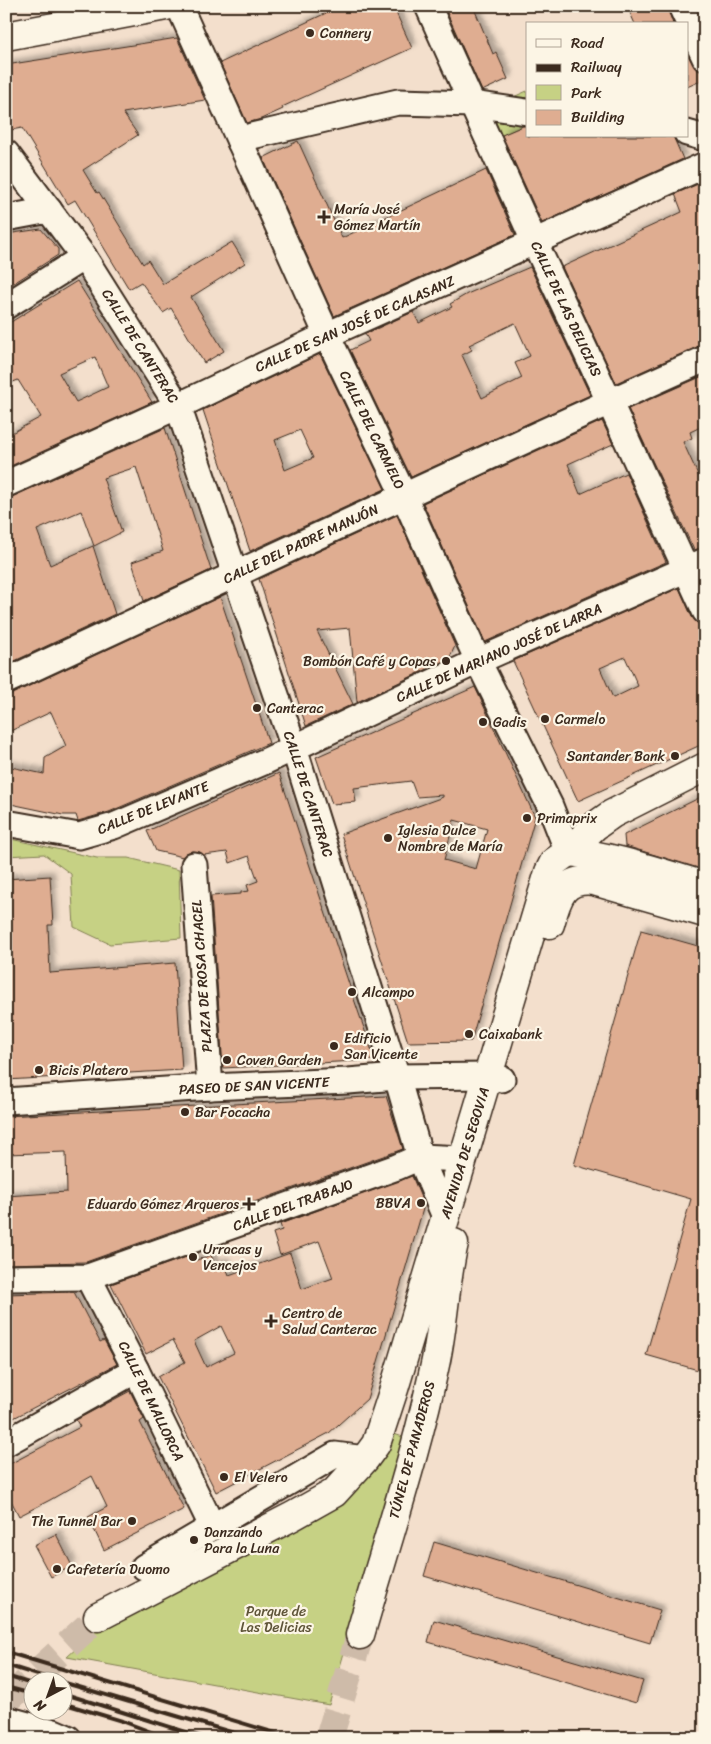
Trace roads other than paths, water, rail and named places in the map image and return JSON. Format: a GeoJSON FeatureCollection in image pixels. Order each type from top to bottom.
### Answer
{"type":"FeatureCollection","features":[{"type":"Feature","properties":{"kind":"main road"},"geometry":{"type":"LineString","coordinates":[[6,36],[166,6]]}},
{"type":"Feature","properties":{"kind":"main road","name":"AVENIDA DE SEGOVIA"},"geometry":{"type":"LineString","coordinates":[[449,1262],[549,872],[554,862],[612,814],[705,767]]}},
{"type":"Feature","properties":{"kind":"main road"},"geometry":{"type":"LineString","coordinates":[[705,886],[624,863],[568,852],[579,870],[594,881],[705,913]]}},
{"type":"Feature","properties":{"kind":"main road","name":"AVENIDA DE SEGOVIA"},"geometry":{"type":"LineString","coordinates":[[98,1617],[334,1493],[376,1444],[463,1159],[495,1078],[559,896],[565,887],[573,882],[583,879],[594,881]]}},
{"type":"Feature","properties":{"kind":"main road","name":"TÚNEL DE PANADEROS"},"geometry":{"type":"LineString","coordinates":[[360,1635],[423,1416],[437,1358],[449,1262]]}},
{"type":"Feature","properties":{"kind":"street","name":"CALLE DEL CARMELO"},"geometry":{"type":"LineString","coordinates":[[178,6],[327,335],[404,496],[478,661],[550,806],[568,852]]}},
{"type":"Feature","properties":{"kind":"street","name":"CALLE DE LAS DELICIAS"},"geometry":{"type":"LineString","coordinates":[[428,6],[609,401],[695,565],[705,611]]}},
{"type":"Feature","properties":{"kind":"street"},"geometry":{"type":"LineString","coordinates":[[686,8],[705,58]]}},
{"type":"Feature","properties":{"kind":"street"},"geometry":{"type":"LineString","coordinates":[[240,142],[252,136],[398,102],[473,104],[526,112]]}},
{"type":"Feature","properties":{"kind":"street"},"geometry":{"type":"LineString","coordinates":[[688,133],[705,138]]}},
{"type":"Feature","properties":{"kind":"street","name":"CALLE DE CANTERAC"},"geometry":{"type":"LineString","coordinates":[[6,152],[84,258],[178,406],[294,748],[398,1077],[420,1157],[446,1217]]}},
{"type":"Feature","properties":{"kind":"street","name":"CALLE DE SAN JOSÉ DE CALASANZ"},"geometry":{"type":"LineString","coordinates":[[6,484],[178,406],[327,335],[705,165]]}},
{"type":"Feature","properties":{"kind":"street"},"geometry":{"type":"LineString","coordinates":[[6,218],[49,210]]}},
{"type":"Feature","properties":{"kind":"street"},"geometry":{"type":"LineString","coordinates":[[6,306],[84,258]]}},
{"type":"Feature","properties":{"kind":"street","name":"CALLE DEL PADRE MANJÓN"},"geometry":{"type":"LineString","coordinates":[[6,681],[609,401],[705,359]]}},
{"type":"Feature","properties":{"kind":"street","name":"CALLE DE MARIANO JOSÉ DE LARRA"},"geometry":{"type":"LineString","coordinates":[[294,748],[478,661],[695,565]]}},
{"type":"Feature","properties":{"kind":"street","name":"CALLE DE LEVANTE"},"geometry":{"type":"LineString","coordinates":[[6,823],[79,836],[114,826],[294,748]]}},
{"type":"Feature","properties":{"kind":"street","name":"PLAZA DE ROSA CHACEL"},"geometry":{"type":"LineString","coordinates":[[194,866],[210,1087]]}},
{"type":"Feature","properties":{"kind":"street","name":"PASEO DE SAN VICENTE"},"geometry":{"type":"LineString","coordinates":[[6,1101],[210,1087],[398,1077],[495,1078]]}},
{"type":"Feature","properties":{"kind":"street","name":"CALLE DEL TRABAJO"},"geometry":{"type":"LineString","coordinates":[[6,1278],[88,1277],[397,1167],[420,1157],[463,1159]]}},
{"type":"Feature","properties":{"kind":"street","name":"CALLE DE MALLORCA"},"geometry":{"type":"LineString","coordinates":[[88,1277],[136,1370],[212,1526]]}},
{"type":"Feature","properties":{"kind":"street"},"geometry":{"type":"LineString","coordinates":[[6,1443],[136,1370]]}},
{"type":"Feature","properties":{"kind":"street"},"geometry":{"type":"LineString","coordinates":[[144,1567],[335,1455],[365,1459]]}},
{"type":"Feature","properties":{"kind":"street"},"geometry":{"type":"LineString","coordinates":[[6,1719],[54,1732],[68,1738]]}},
{"type":"Feature","properties":{"kind":"tunnel"},"geometry":{"type":"LineString","coordinates":[[6,1701],[98,1617]]}},
{"type":"Feature","properties":{"kind":"tunnel"},"geometry":{"type":"LineString","coordinates":[[329,1738],[360,1635]]}},
{"type":"Feature","properties":{"kind":"railway"},"geometry":{"type":"LineString","coordinates":[[6,1652],[292,1738]]}},
{"type":"Feature","properties":{"kind":"railway"},"geometry":{"type":"LineString","coordinates":[[6,1665],[28,1672]]}},
{"type":"Feature","properties":{"kind":"railway"},"geometry":{"type":"LineString","coordinates":[[6,1676],[22,1681]]}},
{"type":"Feature","properties":{"kind":"railway"},"geometry":{"type":"LineString","coordinates":[[72,1685],[251,1738]]}},
{"type":"Feature","properties":{"kind":"railway"},"geometry":{"type":"LineString","coordinates":[[6,1687],[22,1691]]}},
{"type":"Feature","properties":{"kind":"railway"},"geometry":{"type":"LineString","coordinates":[[72,1696],[205,1738]]}},
{"type":"Feature","properties":{"kind":"railway"},"geometry":{"type":"LineString","coordinates":[[72,1706],[122,1721],[167,1738]]}},
{"type":"Feature","properties":{"kind":"place","name":"Connery"},"geometry":{"type":"Point","coordinates":[310,33]}},
{"type":"Feature","properties":{"kind":"place","name":"María José Gómez Martín"},"geometry":{"type":"Point","coordinates":[324,217]}},
{"type":"Feature","properties":{"kind":"place","name":"Bombón Café y Copas"},"geometry":{"type":"Point","coordinates":[446,661]}},
{"type":"Feature","properties":{"kind":"place","name":"Canterac"},"geometry":{"type":"Point","coordinates":[257,708]}},
{"type":"Feature","properties":{"kind":"place","name":"Carmelo"},"geometry":{"type":"Point","coordinates":[545,719]}},
{"type":"Feature","properties":{"kind":"place","name":"Gadis"},"geometry":{"type":"Point","coordinates":[483,722]}},
{"type":"Feature","properties":{"kind":"place","name":"Santander Bank"},"geometry":{"type":"Point","coordinates":[675,756]}},
{"type":"Feature","properties":{"kind":"place","name":"Primaprix"},"geometry":{"type":"Point","coordinates":[527,818]}},
{"type":"Feature","properties":{"kind":"place","name":"Iglesia Dulce Nombre de María"},"geometry":{"type":"Point","coordinates":[388,838]}},
{"type":"Feature","properties":{"kind":"place","name":"Alcampo"},"geometry":{"type":"Point","coordinates":[352,992]}},
{"type":"Feature","properties":{"kind":"place","name":"Caixabank"},"geometry":{"type":"Point","coordinates":[469,1034]}},
{"type":"Feature","properties":{"kind":"place","name":"Edificio San Vicente"},"geometry":{"type":"Point","coordinates":[334,1046]}},
{"type":"Feature","properties":{"kind":"place","name":"Coven Garden"},"geometry":{"type":"Point","coordinates":[227,1060]}},
{"type":"Feature","properties":{"kind":"place","name":"Bicis Platero"},"geometry":{"type":"Point","coordinates":[39,1070]}},
{"type":"Feature","properties":{"kind":"place","name":"Bar Focacha"},"geometry":{"type":"Point","coordinates":[185,1112]}},
{"type":"Feature","properties":{"kind":"place","name":"BBVA"},"geometry":{"type":"Point","coordinates":[421,1203]}},
{"type":"Feature","properties":{"kind":"place","name":"Eduardo Gómez Arqueros"},"geometry":{"type":"Point","coordinates":[249,1204]}},
{"type":"Feature","properties":{"kind":"place","name":"Urracas y Vencejos"},"geometry":{"type":"Point","coordinates":[193,1257]}},
{"type":"Feature","properties":{"kind":"place","name":"Centro de Salud Canterac"},"geometry":{"type":"Point","coordinates":[271,1321]}},
{"type":"Feature","properties":{"kind":"place","name":"El Velero"},"geometry":{"type":"Point","coordinates":[224,1477]}},
{"type":"Feature","properties":{"kind":"place","name":"The Tunnel Bar"},"geometry":{"type":"Point","coordinates":[132,1521]}},
{"type":"Feature","properties":{"kind":"place","name":"Danzando Para la Luna"},"geometry":{"type":"Point","coordinates":[194,1540]}},
{"type":"Feature","properties":{"kind":"place","name":"Cafetería Duomo"},"geometry":{"type":"Point","coordinates":[57,1569]}},
{"type":"Feature","properties":{"kind":"park label","name":"Parque de Las Delicias"},"geometry":{"type":"Point","coordinates":[276,1619]}}]}
